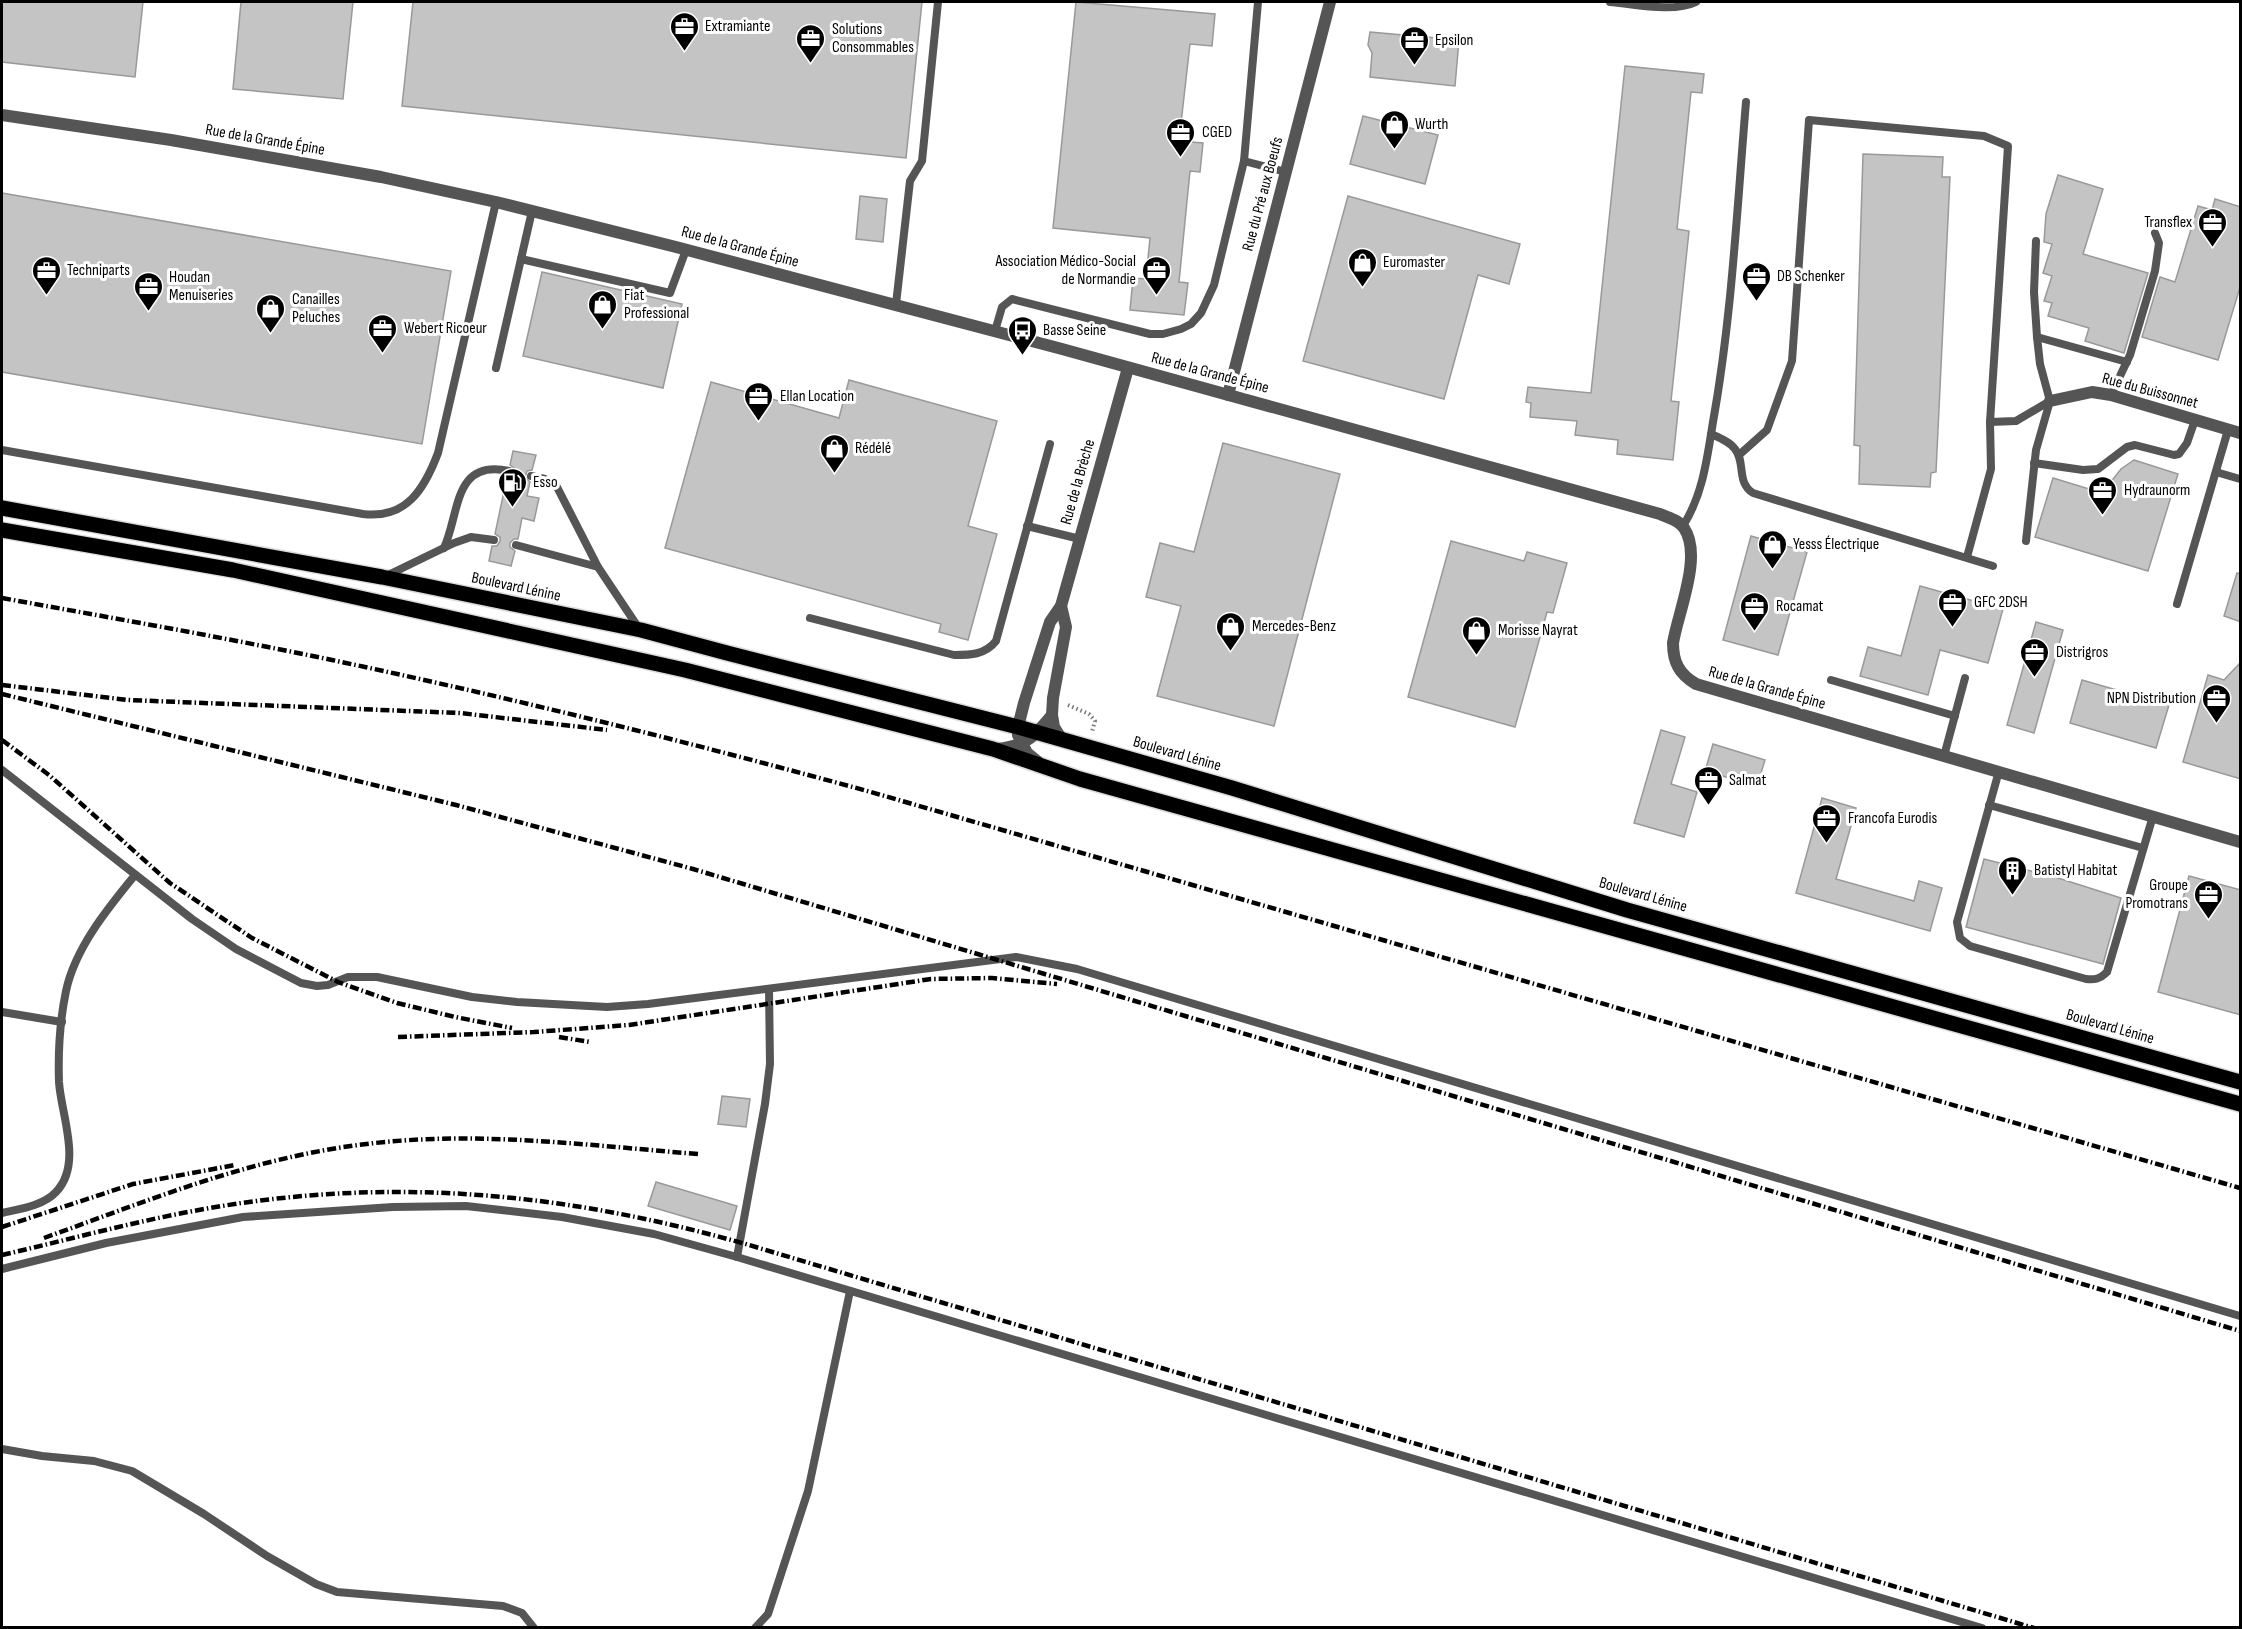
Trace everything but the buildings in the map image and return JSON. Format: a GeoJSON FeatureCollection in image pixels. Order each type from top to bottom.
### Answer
{"type":"FeatureCollection","features":[{"type":"Feature","properties":{"kind":"main road","name":"Boulevard Lénine"},"geometry":{"type":"LineString","coordinates":[[2,508],[382,577],[640,630],[1018,727],[1232,788],[1627,910],[2241,1082]]}},
{"type":"Feature","properties":{"kind":"main road"},"geometry":{"type":"LineString","coordinates":[[2,530],[233,570],[686,670],[993,749],[1080,779],[2241,1104]]}},
{"type":"Feature","properties":{"kind":"street","name":"Rue du Pré aux Boeufs"},"geometry":{"type":"LineString","coordinates":[[1228,395],[1330,2]]}},
{"type":"Feature","properties":{"kind":"street","name":"Rue de la Grande Épine"},"geometry":{"type":"LineString","coordinates":[[2,115],[171,140],[381,177],[496,202],[896,304],[1660,514],[1683,526],[1691,546],[1691,562],[1672,643],[1673,656],[1685,678],[1696,684],[2241,842]]}},
{"type":"Feature","properties":{"kind":"street","name":"Rue de la Brèche"},"geometry":{"type":"LineString","coordinates":[[1018,727],[1050,622],[1061,606],[1128,368]]}},
{"type":"Feature","properties":{"kind":"street","name":"Rue du Buissonnet"},"geometry":{"type":"LineString","coordinates":[[2050,401],[2091,392],[2111,395],[2235,431]]}},
{"type":"Feature","properties":{"kind":"street","name":"Rue de la Brèche"},"geometry":{"type":"LineString","coordinates":[[1061,606],[1066,627],[1052,715],[1054,727],[1062,740]]}},
{"type":"Feature","properties":{"kind":"street"},"geometry":{"type":"LineString","coordinates":[[993,749],[1022,744],[1037,733],[1052,715]]}},
{"type":"Feature","properties":{"kind":"street"},"geometry":{"type":"LineString","coordinates":[[1018,727],[1027,753],[1042,766]]}},
{"type":"Feature","properties":{"kind":"lane"},"geometry":{"type":"LineString","coordinates":[[896,304],[910,181],[922,161],[938,2]]}},
{"type":"Feature","properties":{"kind":"lane"},"geometry":{"type":"LineString","coordinates":[[995,331],[1002,307],[1012,299],[1150,334],[1163,334],[1181,329],[1191,324],[1201,313],[1214,285],[1244,161],[1258,2]]}},
{"type":"Feature","properties":{"kind":"lane"},"geometry":{"type":"LineString","coordinates":[[1610,2],[1673,7],[1686,7],[1696,2]]}},
{"type":"Feature","properties":{"kind":"lane"},"geometry":{"type":"LineString","coordinates":[[1683,526],[1699,493],[1705,473],[1723,367],[1746,102]]}},
{"type":"Feature","properties":{"kind":"lane"},"geometry":{"type":"LineString","coordinates":[[1739,455],[1767,430],[1792,361],[1809,120],[1984,136],[2008,146],[1990,422],[1991,469],[1967,558]]}},
{"type":"Feature","properties":{"kind":"lane"},"geometry":{"type":"LineString","coordinates":[[1244,161],[1286,172]]}},
{"type":"Feature","properties":{"kind":"lane"},"geometry":{"type":"LineString","coordinates":[[2,450],[363,514],[379,516],[391,514],[405,507],[420,489],[438,453],[496,202]]}},
{"type":"Feature","properties":{"kind":"lane"},"geometry":{"type":"LineString","coordinates":[[496,368],[532,211]]}},
{"type":"Feature","properties":{"kind":"lane"},"geometry":{"type":"LineString","coordinates":[[2111,395],[2127,362],[2155,271],[2159,243],[2155,233]]}},
{"type":"Feature","properties":{"kind":"lane"},"geometry":{"type":"LineString","coordinates":[[2026,541],[2036,450],[2050,401],[2040,364],[2037,337],[2034,292],[2036,241]]}},
{"type":"Feature","properties":{"kind":"lane"},"geometry":{"type":"LineString","coordinates":[[521,259],[670,293],[686,250]]}},
{"type":"Feature","properties":{"kind":"lane"},"geometry":{"type":"LineString","coordinates":[[2037,337],[2127,362]]}},
{"type":"Feature","properties":{"kind":"lane"},"geometry":{"type":"LineString","coordinates":[[1990,422],[2016,422],[2050,401]]}},
{"type":"Feature","properties":{"kind":"lane"},"geometry":{"type":"LineString","coordinates":[[2034,463],[2083,470],[2098,469],[2111,462],[2127,447],[2135,445],[2178,454],[2187,443],[2195,420]]}},
{"type":"Feature","properties":{"kind":"lane"},"geometry":{"type":"LineString","coordinates":[[2176,604],[2216,472],[2235,431]]}},
{"type":"Feature","properties":{"kind":"lane"},"geometry":{"type":"LineString","coordinates":[[1711,434],[1734,447],[1739,455],[1744,484],[1753,493],[1994,566]]}},
{"type":"Feature","properties":{"kind":"lane"},"geometry":{"type":"LineString","coordinates":[[810,618],[954,655],[970,655],[990,648],[996,641],[1050,444]]}},
{"type":"Feature","properties":{"kind":"lane"},"geometry":{"type":"LineString","coordinates":[[444,548],[461,491],[470,477],[492,470],[509,471]]}},
{"type":"Feature","properties":{"kind":"lane"},"geometry":{"type":"LineString","coordinates":[[2216,472],[2241,479]]}},
{"type":"Feature","properties":{"kind":"lane"},"geometry":{"type":"LineString","coordinates":[[531,476],[545,479],[557,487],[598,567],[640,630]]}},
{"type":"Feature","properties":{"kind":"lane"},"geometry":{"type":"LineString","coordinates":[[1027,526],[1080,539]]}},
{"type":"Feature","properties":{"kind":"lane"},"geometry":{"type":"LineString","coordinates":[[382,577],[471,537],[494,540]]}},
{"type":"Feature","properties":{"kind":"lane"},"geometry":{"type":"LineString","coordinates":[[516,545],[598,567]]}},
{"type":"Feature","properties":{"kind":"lane"},"geometry":{"type":"LineString","coordinates":[[1944,756],[1965,678]]}},
{"type":"Feature","properties":{"kind":"lane"},"geometry":{"type":"LineString","coordinates":[[1831,681],[1955,716]]}},
{"type":"Feature","properties":{"kind":"lane"},"geometry":{"type":"LineString","coordinates":[[2,770],[87,834],[192,919],[236,949],[301,983],[317,986],[328,985],[348,977],[377,977],[472,997],[607,1007],[648,1004],[1016,957],[1067,967],[2241,1316]]}},
{"type":"Feature","properties":{"kind":"lane"},"geometry":{"type":"LineString","coordinates":[[1999,771],[1957,922],[1960,938],[1970,946],[2096,980],[2107,972],[2153,816]]}},
{"type":"Feature","properties":{"kind":"lane"},"geometry":{"type":"LineString","coordinates":[[1989,805],[2143,848]]}},
{"type":"Feature","properties":{"kind":"lane"},"geometry":{"type":"LineString","coordinates":[[2,1213],[46,1200],[57,1192],[63,1180],[68,1167],[68,1153],[59,1082],[62,1022],[69,981],[80,954],[117,897],[135,875]]}},
{"type":"Feature","properties":{"kind":"lane"},"geometry":{"type":"LineString","coordinates":[[737,1257],[765,1104],[770,1064],[769,989]]}},
{"type":"Feature","properties":{"kind":"lane"},"geometry":{"type":"LineString","coordinates":[[2,1012],[62,1022]]}},
{"type":"Feature","properties":{"kind":"lane"},"geometry":{"type":"LineString","coordinates":[[2,1269],[106,1243],[243,1217],[393,1207],[466,1206],[562,1217],[654,1234],[737,1257],[1982,1628]]}},
{"type":"Feature","properties":{"kind":"lane"},"geometry":{"type":"LineString","coordinates":[[755,1628],[768,1614],[808,1491],[850,1291]]}},
{"type":"Feature","properties":{"kind":"lane"},"geometry":{"type":"LineString","coordinates":[[2,1449],[93,1461],[132,1471],[204,1514],[267,1556],[316,1584],[338,1592],[503,1606],[522,1613],[534,1628]]}},
{"type":"Feature","properties":{"kind":"railway"},"geometry":{"type":"LineString","coordinates":[[2,598],[332,660],[535,706],[737,756],[871,792],[2240,1188]]}},
{"type":"Feature","properties":{"kind":"railway"},"geometry":{"type":"LineString","coordinates":[[2,685],[128,700],[460,713],[607,730]]}},
{"type":"Feature","properties":{"kind":"railway"},"geometry":{"type":"LineString","coordinates":[[2,694],[456,805],[693,869],[2240,1331]]}},
{"type":"Feature","properties":{"kind":"railway"},"geometry":{"type":"LineString","coordinates":[[2,740],[49,775],[170,883],[252,938],[338,982],[397,1003],[512,1028]]}},
{"type":"Feature","properties":{"kind":"railway"},"geometry":{"type":"LineString","coordinates":[[398,1037],[534,1032],[629,1025],[931,979],[992,978],[1057,984]]}},
{"type":"Feature","properties":{"kind":"railway"},"geometry":{"type":"LineString","coordinates":[[559,1037],[590,1042]]}},
{"type":"Feature","properties":{"kind":"railway"},"geometry":{"type":"LineString","coordinates":[[44,1238],[183,1188],[254,1166],[326,1150],[373,1143],[466,1139],[512,1140],[698,1154]]}},
{"type":"Feature","properties":{"kind":"railway"},"geometry":{"type":"LineString","coordinates":[[2,1227],[133,1184],[235,1165]]}},
{"type":"Feature","properties":{"kind":"railway"},"geometry":{"type":"LineString","coordinates":[[2,1255],[188,1212],[260,1201],[331,1194],[401,1192],[470,1194],[540,1201],[609,1212],[749,1245],[2034,1628]]}},
{"type":"Feature","properties":{"kind":"place","name":"Extramiante"},"geometry":{"type":"Point","coordinates":[684,52]}},
{"type":"Feature","properties":{"kind":"place","name":"Solutions Consommables"},"geometry":{"type":"Point","coordinates":[811,64]}},
{"type":"Feature","properties":{"kind":"place","name":"Epsilon"},"geometry":{"type":"Point","coordinates":[1414,66]}},
{"type":"Feature","properties":{"kind":"place","name":"Wurth"},"geometry":{"type":"Point","coordinates":[1394,150]}},
{"type":"Feature","properties":{"kind":"place","name":"CGED"},"geometry":{"type":"Point","coordinates":[1181,158]}},
{"type":"Feature","properties":{"kind":"place","name":"Transflex"},"geometry":{"type":"Point","coordinates":[2213,248]}},
{"type":"Feature","properties":{"kind":"place","name":"Euromaster"},"geometry":{"type":"Point","coordinates":[1362,288]}},
{"type":"Feature","properties":{"kind":"place","name":"Techniparts"},"geometry":{"type":"Point","coordinates":[46,296]}},
{"type":"Feature","properties":{"kind":"place","name":"Association Médico-Social de Normandie"},"geometry":{"type":"Point","coordinates":[1157,296]}},
{"type":"Feature","properties":{"kind":"place","name":"DB Schenker"},"geometry":{"type":"Point","coordinates":[1756,302]}},
{"type":"Feature","properties":{"kind":"place","name":"Houdan Menuiseries"},"geometry":{"type":"Point","coordinates":[148,312]}},
{"type":"Feature","properties":{"kind":"place","name":"Fiat Professional"},"geometry":{"type":"Point","coordinates":[603,330]}},
{"type":"Feature","properties":{"kind":"place","name":"Canailles Peluches"},"geometry":{"type":"Point","coordinates":[271,334]}},
{"type":"Feature","properties":{"kind":"place","name":"Webert Ricoeur"},"geometry":{"type":"Point","coordinates":[383,354]}},
{"type":"Feature","properties":{"kind":"place","name":"Basse Seine"},"geometry":{"type":"Point","coordinates":[1022,356]}},
{"type":"Feature","properties":{"kind":"place","name":"Ellan Location"},"geometry":{"type":"Point","coordinates":[759,422]}},
{"type":"Feature","properties":{"kind":"place","name":"Rédélé"},"geometry":{"type":"Point","coordinates":[834,474]}},
{"type":"Feature","properties":{"kind":"place","name":"Esso"},"geometry":{"type":"Point","coordinates":[512,508]}},
{"type":"Feature","properties":{"kind":"place","name":"Hydraunorm"},"geometry":{"type":"Point","coordinates":[2103,516]}},
{"type":"Feature","properties":{"kind":"place","name":"Yesss Électrique"},"geometry":{"type":"Point","coordinates":[1772,570]}},
{"type":"Feature","properties":{"kind":"place","name":"GFC 2DSH"},"geometry":{"type":"Point","coordinates":[1953,628]}},
{"type":"Feature","properties":{"kind":"place","name":"Rocamat"},"geometry":{"type":"Point","coordinates":[1755,632]}},
{"type":"Feature","properties":{"kind":"place","name":"Mercedes-Benz"},"geometry":{"type":"Point","coordinates":[1231,652]}},
{"type":"Feature","properties":{"kind":"place","name":"Morisse Nayrat"},"geometry":{"type":"Point","coordinates":[1477,656]}},
{"type":"Feature","properties":{"kind":"place","name":"Distrigros"},"geometry":{"type":"Point","coordinates":[2035,678]}},
{"type":"Feature","properties":{"kind":"place","name":"NPN Distribution"},"geometry":{"type":"Point","coordinates":[2217,724]}},
{"type":"Feature","properties":{"kind":"place","name":"Salmat"},"geometry":{"type":"Point","coordinates":[1708,806]}},
{"type":"Feature","properties":{"kind":"place","name":"Francofa Eurodis"},"geometry":{"type":"Point","coordinates":[1827,844]}},
{"type":"Feature","properties":{"kind":"place","name":"Batistyl Habitat"},"geometry":{"type":"Point","coordinates":[2013,896]}},
{"type":"Feature","properties":{"kind":"place","name":"Groupe Promotrans"},"geometry":{"type":"Point","coordinates":[2209,920]}}]}
